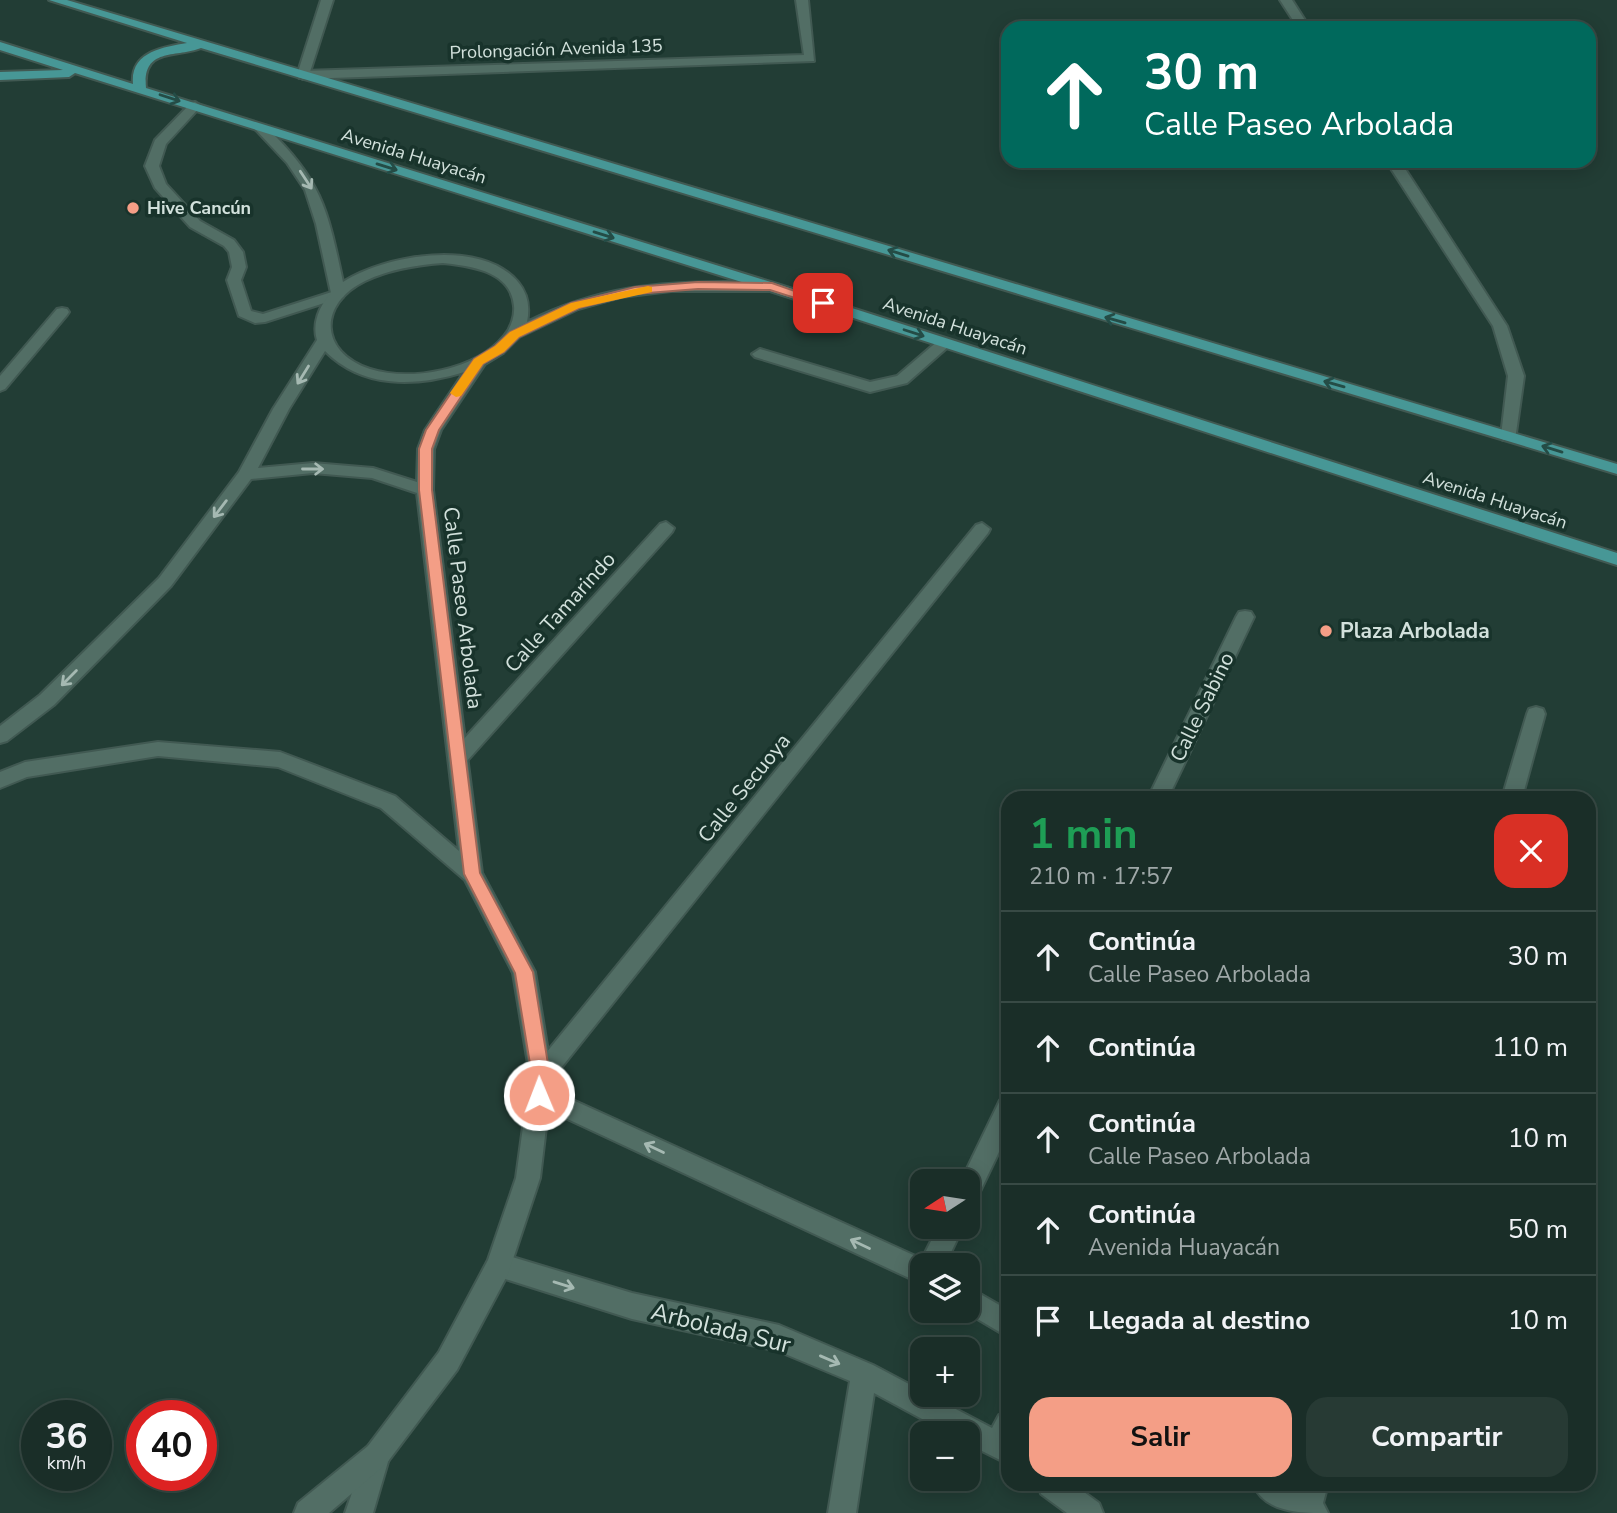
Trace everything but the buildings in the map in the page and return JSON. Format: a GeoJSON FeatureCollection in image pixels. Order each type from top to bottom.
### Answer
{"type":"FeatureCollection","features":[{"type":"Feature","properties":{"kind":"main road"},"geometry":{"type":"LineString","coordinates":[[55,0],[1617,469]]}},
{"type":"Feature","properties":{"kind":"main road"},"geometry":{"type":"LineString","coordinates":[[140,88],[137,76],[141,66],[153,55],[170,49],[204,45]]}},
{"type":"Feature","properties":{"kind":"main road","name":"Avenida Huayacán"},"geometry":{"type":"LineString","coordinates":[[0,46],[772,286],[1617,559]]}},
{"type":"Feature","properties":{"kind":"main road"},"geometry":{"type":"LineString","coordinates":[[0,76],[81,72]]}},
{"type":"Feature","properties":{"kind":"street"},"geometry":{"type":"LineString","coordinates":[[303,75],[327,0]]}},
{"type":"Feature","properties":{"kind":"street","name":"Prolongación Avenida 135"},"geometry":{"type":"LineString","coordinates":[[303,75],[810,58],[802,0]]}},
{"type":"Feature","properties":{"kind":"street"},"geometry":{"type":"LineString","coordinates":[[1286,0],[1300,21]]}},
{"type":"Feature","properties":{"kind":"street"},"geometry":{"type":"LineString","coordinates":[[195,106],[160,143],[152,166],[160,186],[195,225],[229,243],[236,252],[239,267],[234,280],[244,313],[255,319],[265,318],[338,294]]}},
{"type":"Feature","properties":{"kind":"street"},"geometry":{"type":"LineString","coordinates":[[261,129],[293,161],[312,188],[324,220],[338,294]]}},
{"type":"Feature","properties":{"kind":"street"},"geometry":{"type":"LineString","coordinates":[[1398,168],[1500,326],[1516,376],[1509,436]]}},
{"type":"Feature","properties":{"kind":"street"},"geometry":{"type":"LineString","coordinates":[[443,259],[471,262],[495,270],[512,283],[522,299],[523,316],[514,334],[499,349],[479,362],[449,372],[417,377],[386,376],[357,369],[337,357],[324,341],[321,326],[326,309],[338,294],[358,279],[413,261],[443,259]]}},
{"type":"Feature","properties":{"kind":"street"},"geometry":{"type":"LineString","coordinates":[[514,334],[575,306],[635,291],[698,285],[772,286]]}},
{"type":"Feature","properties":{"kind":"street"},"geometry":{"type":"LineString","coordinates":[[0,386],[62,312]]}},
{"type":"Feature","properties":{"kind":"street"},"geometry":{"type":"LineString","coordinates":[[0,736],[47,699],[165,582],[246,474],[281,410],[324,341]]}},
{"type":"Feature","properties":{"kind":"street"},"geometry":{"type":"LineString","coordinates":[[760,354],[870,387],[902,380],[944,343]]}},
{"type":"Feature","properties":{"kind":"street","name":"Calle Paseo Arbolada"},"geometry":{"type":"LineString","coordinates":[[472,874],[425,490],[426,449],[433,430],[479,362]]}},
{"type":"Feature","properties":{"kind":"street"},"geometry":{"type":"LineString","coordinates":[[246,474],[313,468],[373,473],[425,490]]}},
{"type":"Feature","properties":{"kind":"street","name":"Calle Tamarindo"},"geometry":{"type":"LineString","coordinates":[[459,757],[666,528]]}},
{"type":"Feature","properties":{"kind":"street","name":"Calle Secuoya"},"geometry":{"type":"LineString","coordinates":[[540,1086],[982,529]]}},
{"type":"Feature","properties":{"kind":"street","name":"Calle Sabino"},"geometry":{"type":"LineString","coordinates":[[1161,791],[1245,617]]}},
{"type":"Feature","properties":{"kind":"street"},"geometry":{"type":"LineString","coordinates":[[1514,791],[1536,715]]}},
{"type":"Feature","properties":{"kind":"street"},"geometry":{"type":"LineString","coordinates":[[0,780],[25,771],[158,749],[280,760],[388,802],[472,874],[524,972],[540,1086],[528,1178],[499,1265],[448,1361],[377,1455],[308,1513]]}},
{"type":"Feature","properties":{"kind":"street"},"geometry":{"type":"LineString","coordinates":[[540,1086],[910,1266]]}},
{"type":"Feature","properties":{"kind":"street"},"geometry":{"type":"LineString","coordinates":[[979,1169],[1001,1123]]}},
{"type":"Feature","properties":{"kind":"street","name":"Arbolada Sur"},"geometry":{"type":"LineString","coordinates":[[499,1265],[632,1306],[779,1338],[864,1374],[1001,1438]]}},
{"type":"Feature","properties":{"kind":"street"},"geometry":{"type":"LineString","coordinates":[[980,1306],[1001,1320]]}},
{"type":"Feature","properties":{"kind":"street"},"geometry":{"type":"LineString","coordinates":[[842,1513],[864,1374]]}},
{"type":"Feature","properties":{"kind":"street"},"geometry":{"type":"LineString","coordinates":[[359,1513],[377,1455]]}},
{"type":"Feature","properties":{"kind":"street"},"geometry":{"type":"LineString","coordinates":[[1060,1491],[1089,1513]]}},
{"type":"Feature","properties":{"kind":"street"},"geometry":{"type":"LineString","coordinates":[[1277,1491],[1310,1511],[1314,1491]]}},
{"type":"Feature","properties":{"kind":"slow traffic"},"geometry":{"type":"LineString","coordinates":[[456,393],[479,362],[499,349],[514,334],[575,306],[648,290]]}},
{"type":"Feature","properties":{"kind":"place","name":"Hive Cancún"},"geometry":{"type":"Point","coordinates":[133,208]}},
{"type":"Feature","properties":{"kind":"place","name":"Plaza Arbolada"},"geometry":{"type":"Point","coordinates":[1326,631]}},
{"type":"Feature","properties":{"kind":"route"},"geometry":{"type":"LineString","coordinates":[[539,1095],[541,1076],[524,972],[472,874],[425,490],[426,449],[433,430],[453,397],[479,362],[499,349],[514,334],[575,306],[635,291],[698,285],[772,286],[823,303]]}}]}
